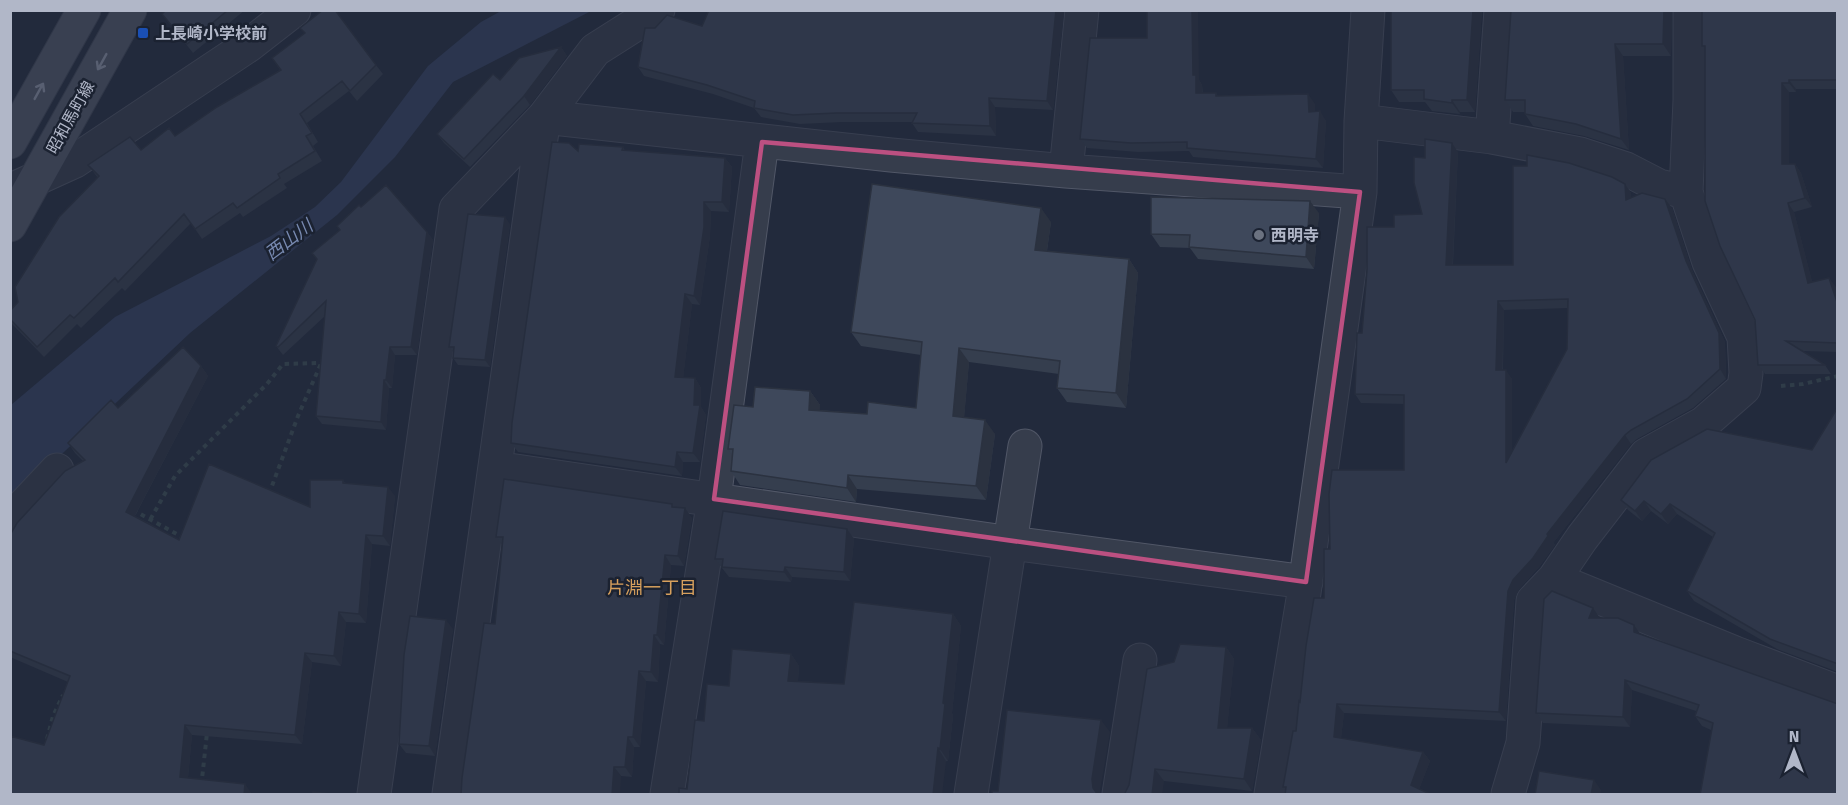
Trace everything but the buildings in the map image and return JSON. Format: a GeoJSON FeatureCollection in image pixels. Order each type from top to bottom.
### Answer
{"type":"FeatureCollection","features":[{"type":"Feature","properties":{"kind":"main road"},"geometry":{"type":"LineString","coordinates":[[10,142],[84,10]]}},
{"type":"Feature","properties":{"kind":"main road","name":"昭和馬町線"},"geometry":{"type":"LineString","coordinates":[[10,225],[23,185],[130,10]]}},
{"type":"Feature","properties":{"kind":"street"},"geometry":{"type":"LineString","coordinates":[[23,185],[75,161],[249,45],[294,10]]}},
{"type":"Feature","properties":{"kind":"street"},"geometry":{"type":"LineString","coordinates":[[374,795],[456,209],[544,117],[595,51],[658,10]]}},
{"type":"Feature","properties":{"kind":"street"},"geometry":{"type":"LineString","coordinates":[[1066,171],[1082,10]]}},
{"type":"Feature","properties":{"kind":"street"},"geometry":{"type":"LineString","coordinates":[[1271,795],[1306,582],[1360,192],[1361,121],[1368,10]]}},
{"type":"Feature","properties":{"kind":"street"},"geometry":{"type":"LineString","coordinates":[[1492,137],[1501,10]]}},
{"type":"Feature","properties":{"kind":"street"},"geometry":{"type":"LineString","coordinates":[[1508,795],[1522,743],[1533,601],[1554,579],[1582,538],[1646,455],[1704,423],[1744,388],[1746,373],[1744,337],[1709,262],[1686,192],[1690,100],[1690,10]]}},
{"type":"Feature","properties":{"kind":"street"},"geometry":{"type":"LineString","coordinates":[[544,117],[762,142],[1066,171],[1360,192]]}},
{"type":"Feature","properties":{"kind":"street"},"geometry":{"type":"LineString","coordinates":[[449,795],[544,117]]}},
{"type":"Feature","properties":{"kind":"street"},"geometry":{"type":"LineString","coordinates":[[1361,121],[1492,137],[1580,154],[1626,169],[1659,186],[1686,192]]}},
{"type":"Feature","properties":{"kind":"street"},"geometry":{"type":"LineString","coordinates":[[667,795],[714,500],[762,142]]}},
{"type":"Feature","properties":{"kind":"street"},"geometry":{"type":"LineString","coordinates":[[971,795],[1025,446]]}},
{"type":"Feature","properties":{"kind":"street"},"geometry":{"type":"LineString","coordinates":[[495,468],[1011,543],[1306,582]]}},
{"type":"Feature","properties":{"kind":"street"},"geometry":{"type":"LineString","coordinates":[[10,520],[57,470]]}},
{"type":"Feature","properties":{"kind":"street"},"geometry":{"type":"LineString","coordinates":[[1554,579],[1735,653],[1838,692]]}},
{"type":"Feature","properties":{"kind":"street"},"geometry":{"type":"LineString","coordinates":[[1119,795],[1140,660]]}},
{"type":"Feature","properties":{"kind":"path"},"geometry":{"type":"LineString","coordinates":[[265,503],[320,363],[326,354]]}},
{"type":"Feature","properties":{"kind":"path"},"geometry":{"type":"LineString","coordinates":[[144,530],[175,476],[284,364],[320,363]]}},
{"type":"Feature","properties":{"kind":"path"},"geometry":{"type":"LineString","coordinates":[[1744,388],[1803,384],[1838,376]]}},
{"type":"Feature","properties":{"kind":"path"},"geometry":{"type":"LineString","coordinates":[[129,508],[190,541]]}},
{"type":"Feature","properties":{"kind":"path"},"geometry":{"type":"LineString","coordinates":[[44,750],[53,716],[68,685]]}},
{"type":"Feature","properties":{"kind":"path"},"geometry":{"type":"LineString","coordinates":[[202,795],[209,722]]}},
{"type":"Feature","properties":{"kind":"highlighted area"},"geometry":{"type":"Polygon","coordinates":[[[762,142],[1360,192],[1306,582],[714,499],[762,142]]]}},
{"type":"Feature","properties":{"kind":"water","name":"西山川"},"geometry":{"type":"Polygon","coordinates":[[[501,11],[591,11],[453,82],[395,157],[337,215],[190,333],[11,502],[11,405],[115,317],[271,236],[315,207],[341,182],[428,66],[481,22],[501,11]]]}},
{"type":"Feature","properties":{"kind":"place","name":"上長崎小学校前"},"geometry":{"type":"Point","coordinates":[143,33]}},
{"type":"Feature","properties":{"kind":"place","name":"西明寺"},"geometry":{"type":"Point","coordinates":[1259,235]}},
{"type":"Feature","properties":{"kind":"district","name":"片淵一丁目"},"geometry":{"type":"Point","coordinates":[652,588]}}]}
